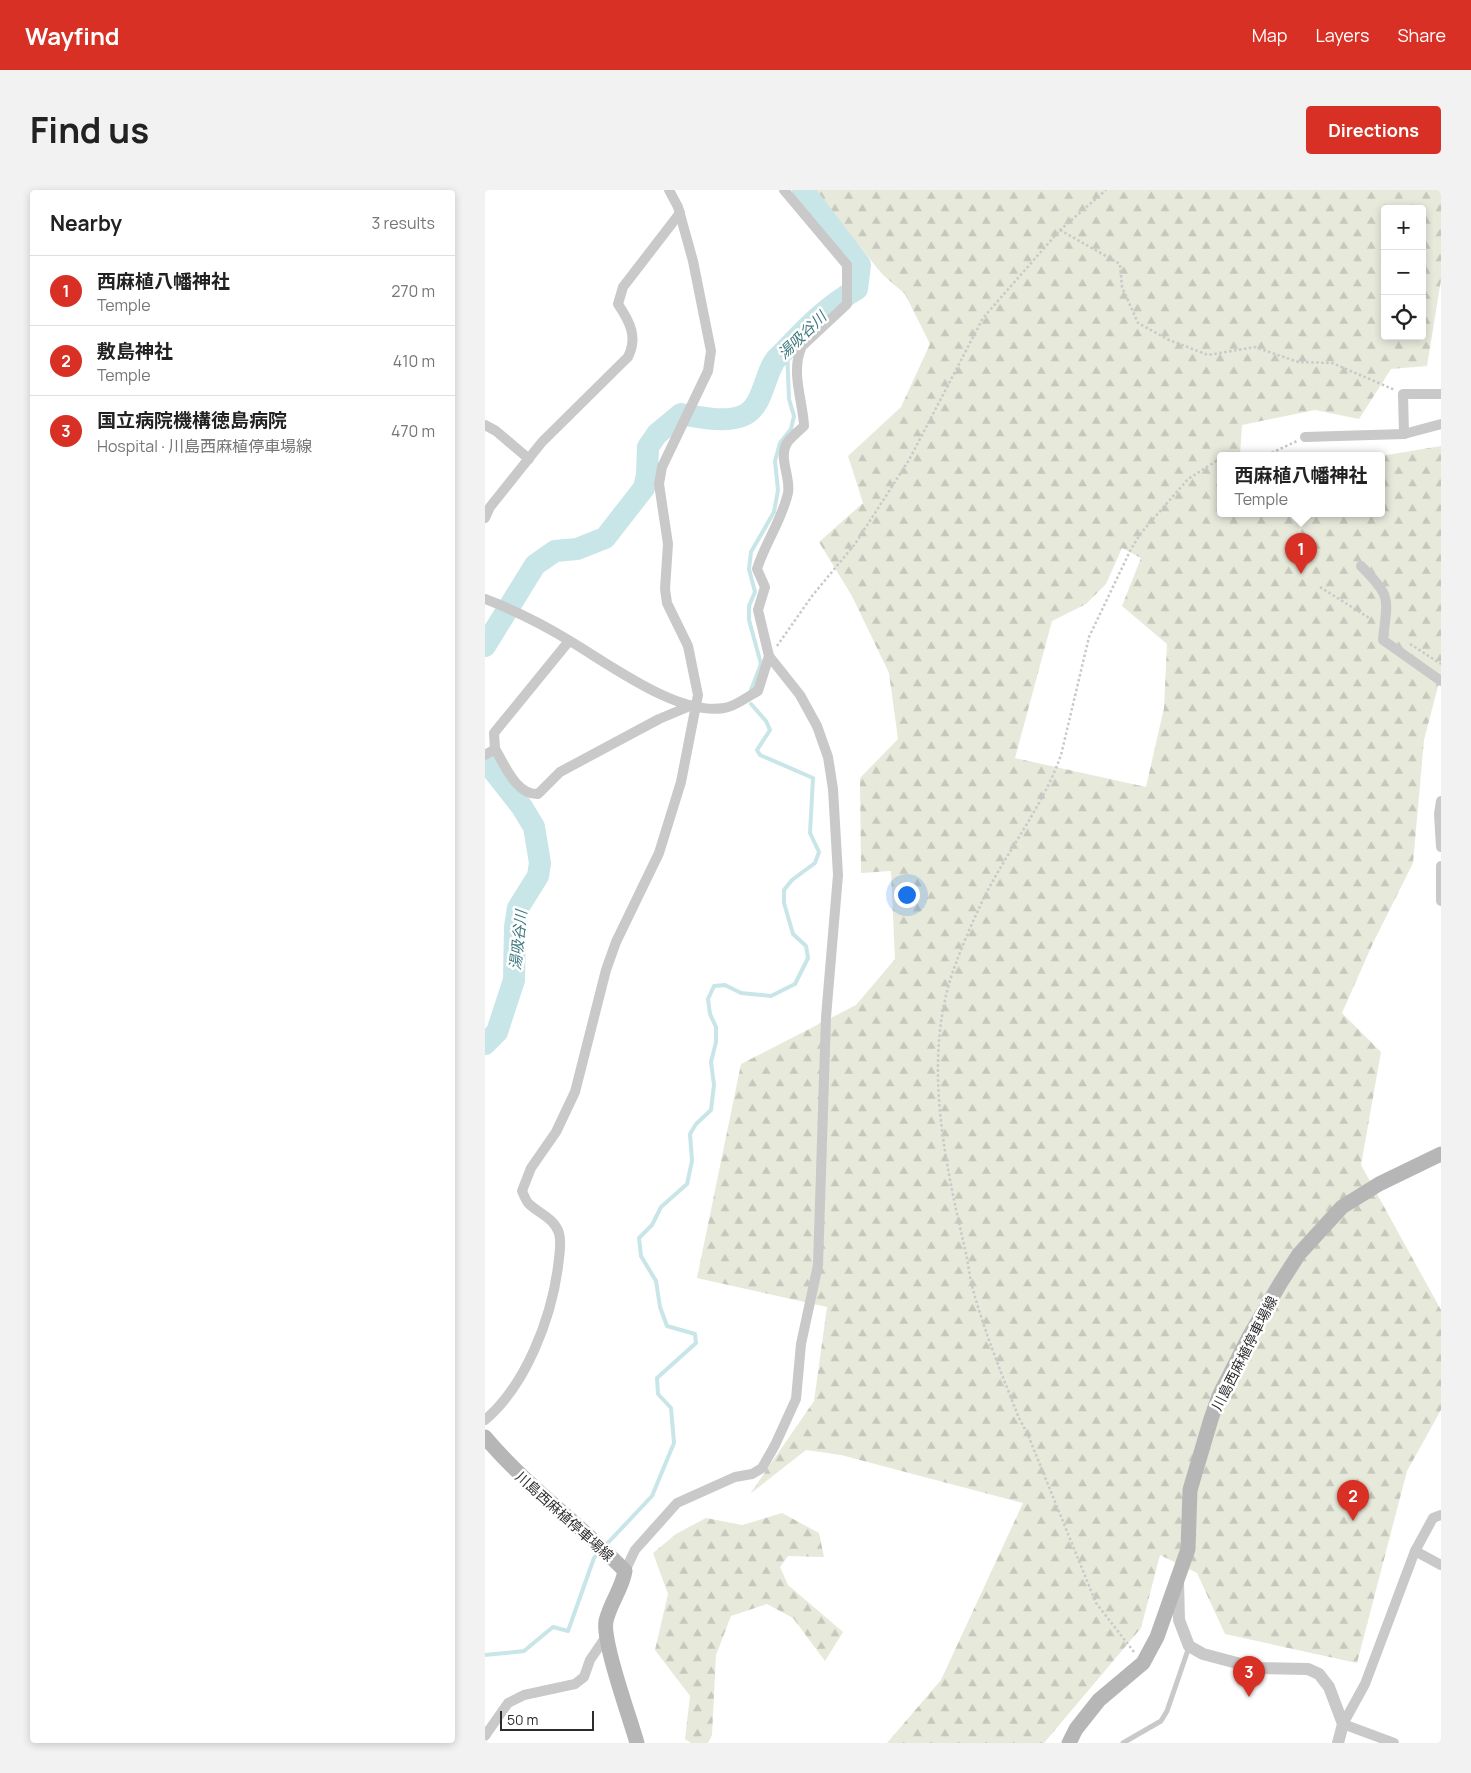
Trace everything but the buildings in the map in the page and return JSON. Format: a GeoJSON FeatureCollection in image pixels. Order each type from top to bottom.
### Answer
{"type":"FeatureCollection","features":[{"type":"Feature","properties":{"kind":"main road","name":"川島西麻植停車場線"},"geometry":{"type":"LineString","coordinates":[[1069,1743],[1076,1728],[1099,1700],[1143,1663],[1157,1637],[1178,1582],[1188,1549],[1190,1490],[1211,1418],[1219,1396],[1241,1352],[1281,1282],[1299,1254],[1342,1207],[1379,1184],[1441,1154]]}},
{"type":"Feature","properties":{"kind":"main road","name":"川島西麻植停車場線"},"geometry":{"type":"LineString","coordinates":[[485,1437],[527,1482],[603,1548],[625,1571],[621,1587],[608,1616],[605,1638],[637,1743]]}},
{"type":"Feature","properties":{"kind":"street"},"geometry":{"type":"LineString","coordinates":[[485,1420],[497,1410],[517,1382],[545,1323],[554,1295],[560,1247],[559,1232],[551,1219],[529,1203],[522,1191],[531,1168],[555,1132],[575,1092],[606,970],[616,942],[659,853],[681,782],[692,707],[698,695],[689,646],[667,603],[665,589],[668,544],[659,484],[662,467],[709,372],[711,351],[693,261],[680,213],[669,190]]}},
{"type":"Feature","properties":{"kind":"street"},"geometry":{"type":"LineString","coordinates":[[625,1571],[635,1550],[677,1503],[735,1477],[752,1474],[762,1468],[796,1399],[801,1344],[818,1265],[826,1017],[838,875],[833,788],[828,757],[817,726],[800,695],[769,656],[758,610],[765,588],[757,569],[765,544],[778,521],[788,491],[784,455],[787,442],[804,426],[803,411],[799,398],[798,356],[802,346],[837,311],[847,304],[848,288],[847,265],[784,190]]}},
{"type":"Feature","properties":{"kind":"street"},"geometry":{"type":"LineString","coordinates":[[485,518],[490,507],[542,442],[628,357],[634,344],[628,319],[618,304],[623,287],[680,213]]}},
{"type":"Feature","properties":{"kind":"street"},"geometry":{"type":"LineString","coordinates":[[1404,434],[1403,394],[1441,394]]}},
{"type":"Feature","properties":{"kind":"street"},"geometry":{"type":"LineString","coordinates":[[1305,436],[1404,434],[1441,424]]}},
{"type":"Feature","properties":{"kind":"street"},"geometry":{"type":"LineString","coordinates":[[485,425],[496,431],[529,460]]}},
{"type":"Feature","properties":{"kind":"street"},"geometry":{"type":"LineString","coordinates":[[1361,566],[1380,586],[1388,606],[1383,640],[1441,681]]}},
{"type":"Feature","properties":{"kind":"street"},"geometry":{"type":"LineString","coordinates":[[485,599],[512,610],[569,641],[610,667],[692,707]]}},
{"type":"Feature","properties":{"kind":"street"},"geometry":{"type":"LineString","coordinates":[[569,641],[494,733],[489,753],[521,789],[528,794],[538,794],[560,772],[659,719],[692,707],[726,708],[758,691],[769,656]]}},
{"type":"Feature","properties":{"kind":"street"},"geometry":{"type":"LineString","coordinates":[[1441,801],[1439,814],[1441,847]]}},
{"type":"Feature","properties":{"kind":"street"},"geometry":{"type":"LineString","coordinates":[[1441,866],[1441,901]]}},
{"type":"Feature","properties":{"kind":"street"},"geometry":{"type":"LineString","coordinates":[[1338,1743],[1343,1724],[1365,1684],[1415,1551],[1433,1518],[1441,1515]]}},
{"type":"Feature","properties":{"kind":"street"},"geometry":{"type":"LineString","coordinates":[[1415,1551],[1441,1565]]}},
{"type":"Feature","properties":{"kind":"street"},"geometry":{"type":"LineString","coordinates":[[1178,1582],[1179,1620],[1189,1646],[1203,1654],[1257,1668],[1308,1669],[1319,1674],[1329,1687],[1343,1724],[1395,1743]]}},
{"type":"Feature","properties":{"kind":"street"},"geometry":{"type":"LineString","coordinates":[[485,1736],[508,1703],[524,1695],[575,1684],[584,1677],[590,1660],[605,1638]]}},
{"type":"Feature","properties":{"kind":"lane"},"geometry":{"type":"LineString","coordinates":[[1123,1743],[1161,1721],[1167,1711],[1189,1646]]}},
{"type":"Feature","properties":{"kind":"path"},"geometry":{"type":"LineString","coordinates":[[769,656],[812,596],[855,544],[909,460],[983,318],[1060,230],[1106,190]]}},
{"type":"Feature","properties":{"kind":"path"},"geometry":{"type":"LineString","coordinates":[[1060,230],[1120,264],[1121,287],[1138,322],[1169,340],[1208,355],[1255,347],[1299,362],[1333,363],[1403,394]]}},
{"type":"Feature","properties":{"kind":"path"},"geometry":{"type":"LineString","coordinates":[[1273,452],[1305,436]]}},
{"type":"Feature","properties":{"kind":"path"},"geometry":{"type":"LineString","coordinates":[[1143,1663],[1096,1603],[998,1364],[972,1286],[953,1198],[937,1073],[945,1000],[955,965],[981,903],[1039,807],[1055,774],[1089,637],[1131,549],[1141,533],[1188,479],[1217,461]]}},
{"type":"Feature","properties":{"kind":"green space"},"geometry":{"type":"Polygon","coordinates":[[[813,190],[1441,190],[1441,280],[1427,366],[1391,369],[1359,419],[1315,410],[1242,425],[1240,452],[1217,452],[1217,517],[1385,517],[1385,455],[1441,446],[1441,675],[1424,740],[1413,863],[1373,943],[1342,1013],[1381,1052],[1361,1165],[1441,1310],[1441,1410],[1407,1471],[1357,1663],[1225,1634],[1197,1573],[1160,1555],[1141,1628],[1044,1743],[887,1743],[941,1680],[1023,1503],[841,1455],[806,1450],[750,1494],[814,1401],[827,1307],[697,1278],[741,1064],[856,1005],[895,959],[891,871],[861,873],[860,778],[898,739],[889,673],[852,596],[819,542],[863,503],[848,456],[901,407],[930,344],[905,294],[883,275],[813,190]],[[1122,548],[1106,584],[1086,604],[1052,621],[1015,758],[1146,787],[1164,708],[1167,644],[1122,606],[1141,558],[1122,548]]]}},
{"type":"Feature","properties":{"kind":"green space"},"geometry":{"type":"Polygon","coordinates":[[[782,1513],[819,1533],[824,1557],[788,1556],[780,1567],[788,1585],[843,1632],[825,1661],[793,1618],[767,1604],[731,1616],[716,1655],[712,1735],[708,1743],[691,1743],[685,1739],[690,1696],[655,1650],[668,1594],[653,1553],[676,1534],[706,1518],[742,1525],[782,1513]]]}},
{"type":"Feature","properties":{"kind":"waterway","name":"湯吸谷川"},"geometry":{"type":"LineString","coordinates":[[485,646],[535,565],[555,551],[577,549],[605,538],[644,488],[647,475],[648,447],[657,434],[681,414],[711,419],[727,419],[742,416],[749,412],[758,400],[777,358],[820,316],[857,289],[860,265],[803,190]]}},
{"type":"Feature","properties":{"kind":"waterway"},"geometry":{"type":"LineString","coordinates":[[751,690],[761,664],[749,620],[749,606],[755,592],[749,569],[751,552],[774,512],[778,490],[775,461],[780,443],[791,429],[794,416],[789,399],[787,348]]}},
{"type":"Feature","properties":{"kind":"waterway"},"geometry":{"type":"LineString","coordinates":[[604,1547],[652,1496],[674,1443],[671,1408],[658,1394],[657,1378],[696,1343],[695,1334],[667,1326],[660,1307],[656,1281],[641,1256],[639,1238],[652,1225],[661,1207],[687,1184],[692,1161],[690,1134],[696,1124],[711,1110],[714,1085],[711,1062],[716,1042],[716,1027],[710,1014],[708,999],[714,986],[725,985],[741,993],[771,996],[795,984],[808,958],[806,946],[793,934],[784,903],[784,890],[792,880],[815,863],[819,852],[810,833],[813,778],[760,755],[757,750],[770,730],[766,721],[751,704]]}},
{"type":"Feature","properties":{"kind":"waterway","name":"湯吸谷川"},"geometry":{"type":"LineString","coordinates":[[485,760],[522,807],[534,827],[540,863],[538,876],[518,908],[515,927],[514,980],[497,1032],[485,1044]]}},
{"type":"Feature","properties":{"kind":"waterway"},"geometry":{"type":"LineString","coordinates":[[485,1655],[524,1651],[553,1627],[568,1631],[594,1558],[599,1552]]}},
{"type":"Feature","properties":{"kind":"place","name":"西麻植八幡神社"},"geometry":{"type":"Point","coordinates":[1301,574]}},
{"type":"Feature","properties":{"kind":"place","name":"敷島神社"},"geometry":{"type":"Point","coordinates":[1353,1521]}},
{"type":"Feature","properties":{"kind":"place","name":"国立病院機構徳島病院"},"geometry":{"type":"Point","coordinates":[1249,1697]}}]}
